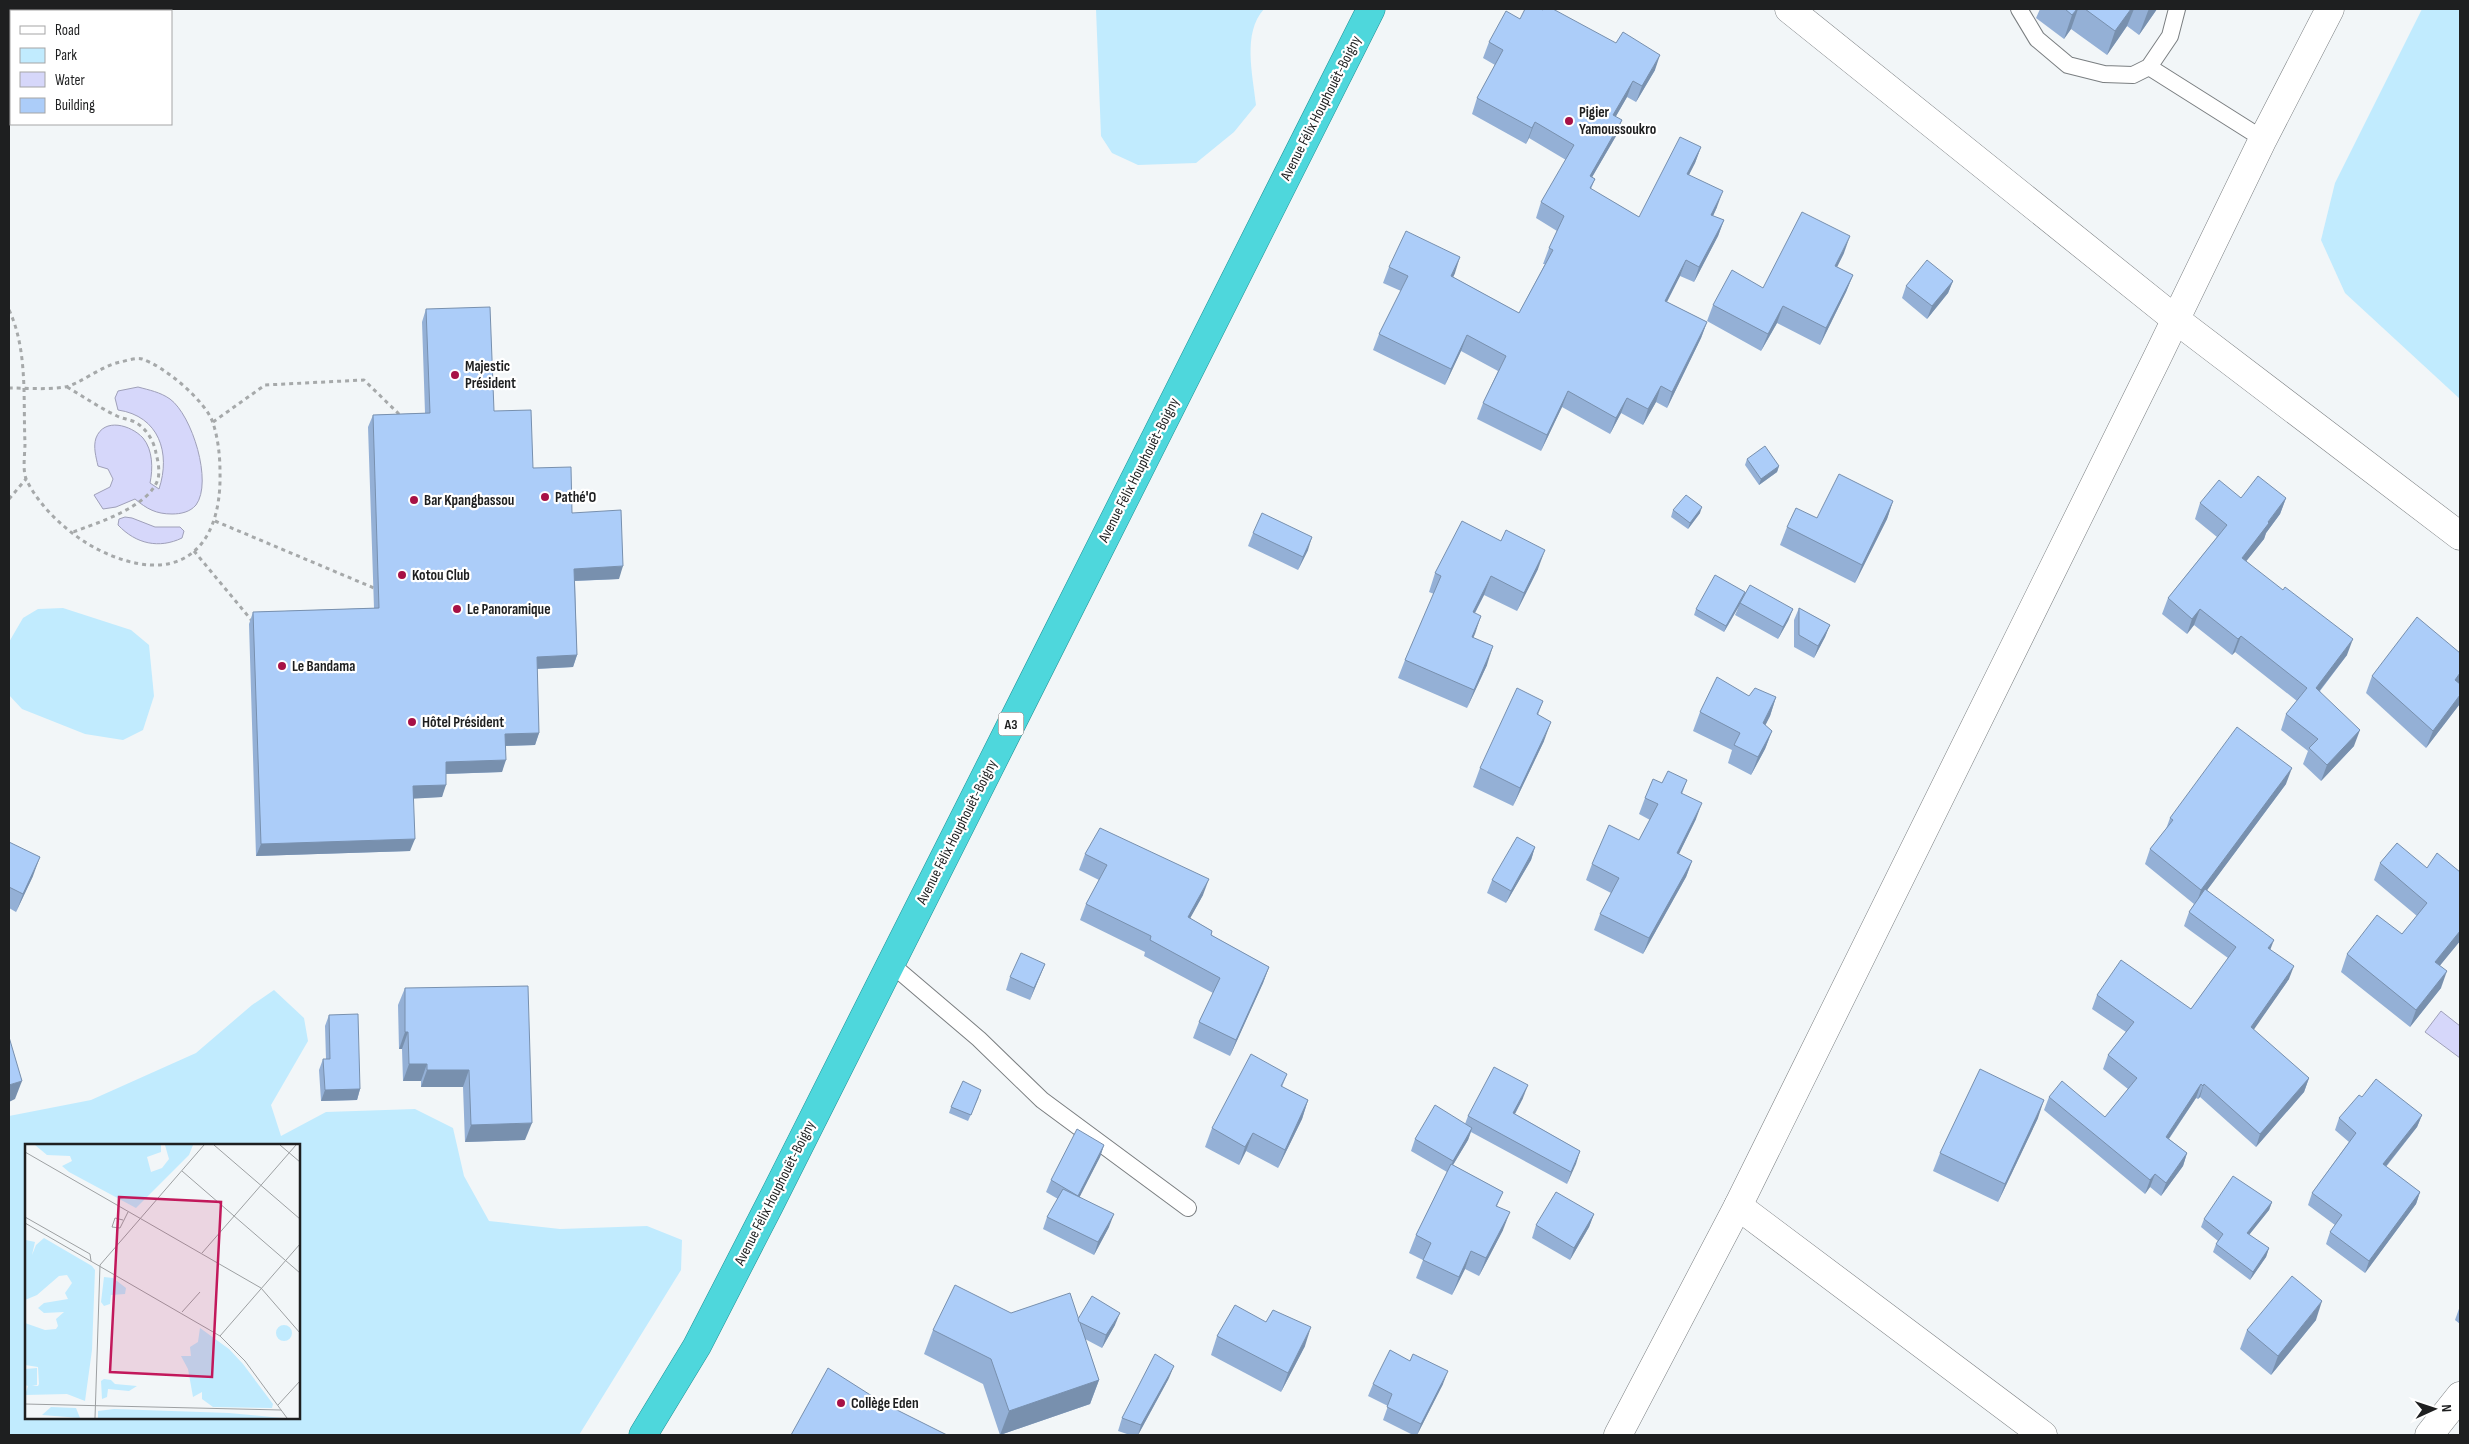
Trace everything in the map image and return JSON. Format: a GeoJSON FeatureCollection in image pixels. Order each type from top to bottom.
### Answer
{"type":"FeatureCollection","features":[{"type":"Feature","properties":{"kind":"highway","name":"Avenue Félix Houphouët-Boigny"},"geometry":{"type":"LineString","coordinates":[[643,1435],[697,1346],[1371,9]]}},
{"type":"Feature","properties":{"kind":"street"},"geometry":{"type":"LineString","coordinates":[[1789,9],[2175,319],[2460,536]]}},
{"type":"Feature","properties":{"kind":"street"},"geometry":{"type":"LineString","coordinates":[[1618,1435],[1738,1206],[2263,139],[2330,9]]}},
{"type":"Feature","properties":{"kind":"street"},"geometry":{"type":"LineString","coordinates":[[1738,1206],[2043,1435]]}},
{"type":"Feature","properties":{"kind":"street"},"geometry":{"type":"LineString","coordinates":[[2429,1435],[2460,1396]]}},
{"type":"Feature","properties":{"kind":"lane"},"geometry":{"type":"LineString","coordinates":[[2019,9],[2037,39],[2068,65],[2104,74],[2133,75],[2149,67],[2170,36],[2177,9]]}},
{"type":"Feature","properties":{"kind":"lane"},"geometry":{"type":"LineString","coordinates":[[2149,67],[2263,139]]}},
{"type":"Feature","properties":{"kind":"lane"},"geometry":{"type":"LineString","coordinates":[[891,964],[979,1039],[1042,1100],[1188,1208]]}},
{"type":"Feature","properties":{"kind":"path"},"geometry":{"type":"LineString","coordinates":[[9,310],[15,324],[22,354],[22,388],[26,479],[49,511],[85,543],[116,558],[157,566],[184,560],[205,541],[215,521],[220,483],[220,460],[213,422],[192,394],[168,373],[140,358],[114,364],[67,387],[22,388],[9,388]]}},
{"type":"Feature","properties":{"kind":"path"},"geometry":{"type":"LineString","coordinates":[[213,422],[265,385],[364,380],[403,419]]}},
{"type":"Feature","properties":{"kind":"path"},"geometry":{"type":"LineString","coordinates":[[67,387],[116,416],[135,422],[146,432],[154,445],[158,460],[158,477],[154,486],[139,502],[109,518],[73,532]]}},
{"type":"Feature","properties":{"kind":"path"},"geometry":{"type":"LineString","coordinates":[[9,499],[26,479]]}},
{"type":"Feature","properties":{"kind":"path"},"geometry":{"type":"LineString","coordinates":[[215,521],[374,588]]}},
{"type":"Feature","properties":{"kind":"path"},"geometry":{"type":"LineString","coordinates":[[194,552],[255,624]]}},
{"type":"Feature","properties":{"kind":"green space"},"geometry":{"type":"Polygon","coordinates":[[[1096,9],[1264,9],[1257,19],[1251,42],[1251,68],[1256,105],[1234,132],[1196,163],[1138,165],[1112,153],[1101,136],[1096,9]]]}},
{"type":"Feature","properties":{"kind":"green space"},"geometry":{"type":"Polygon","coordinates":[[[2422,9],[2460,9],[2460,399],[2345,293],[2321,240],[2335,183],[2422,9]]]}},
{"type":"Feature","properties":{"kind":"green space"},"geometry":{"type":"Polygon","coordinates":[[[63,608],[131,630],[149,645],[154,696],[143,730],[123,740],[85,734],[22,709],[9,695],[9,642],[23,618],[38,609],[63,608]]]}},
{"type":"Feature","properties":{"kind":"green space"},"geometry":{"type":"Polygon","coordinates":[[[274,990],[304,1018],[308,1041],[271,1105],[281,1136],[326,1112],[415,1109],[453,1128],[464,1176],[489,1221],[560,1229],[647,1226],[682,1240],[681,1270],[579,1435],[9,1435],[9,1116],[91,1100],[196,1053],[252,1005],[274,990]]]}},
{"type":"Feature","properties":{"kind":"water"},"geometry":{"type":"Polygon","coordinates":[[[138,387],[170,399],[178,407],[186,419],[198,449],[202,481],[201,494],[196,505],[185,512],[166,514],[156,512],[135,499],[116,507],[103,509],[94,495],[110,487],[113,479],[108,469],[98,466],[95,448],[95,441],[100,431],[111,425],[125,427],[138,433],[143,438],[149,448],[151,460],[152,472],[150,483],[159,489],[163,462],[158,438],[152,428],[143,420],[118,410],[115,398],[118,391],[138,387]]]}},
{"type":"Feature","properties":{"kind":"water"},"geometry":{"type":"Polygon","coordinates":[[[125,517],[155,527],[180,527],[184,531],[182,538],[165,543],[148,543],[132,537],[118,525],[119,519],[125,517]]]}},
{"type":"Feature","properties":{"kind":"water"},"geometry":{"type":"Polygon","coordinates":[[[2441,1011],[2460,1026],[2460,1058],[2425,1032],[2441,1011]]]}},
{"type":"Feature","properties":{"kind":"building"},"geometry":{"type":"Polygon","coordinates":[[[1525,9],[1553,9],[1616,43],[1623,32],[1660,55],[1642,86],[1633,81],[1613,115],[1622,120],[1590,176],[1595,179],[1590,188],[1639,217],[1680,137],[1701,147],[1687,174],[1723,191],[1711,215],[1724,220],[1699,267],[1686,260],[1665,301],[1707,322],[1672,392],[1661,386],[1648,409],[1627,398],[1616,418],[1568,391],[1547,435],[1483,403],[1506,356],[1467,335],[1451,369],[1379,334],[1408,276],[1389,267],[1406,231],[1460,257],[1451,276],[1519,313],[1553,250],[1549,248],[1564,216],[1541,202],[1574,145],[1535,122],[1532,128],[1477,98],[1503,50],[1489,42],[1506,11],[1520,19],[1525,9]]]}},
{"type":"Feature","properties":{"kind":"building"},"geometry":{"type":"Polygon","coordinates":[[[2065,9],[2077,9],[2072,15],[2065,9]]]}},
{"type":"Feature","properties":{"kind":"building"},"geometry":{"type":"Polygon","coordinates":[[[2085,9],[2131,9],[2115,31],[2085,9]]]}},
{"type":"Feature","properties":{"kind":"building"},"geometry":{"type":"Polygon","coordinates":[[[9,38],[10,38],[10,92],[9,38]]]}},
{"type":"Feature","properties":{"kind":"building"},"geometry":{"type":"Polygon","coordinates":[[[1802,212],[1850,236],[1835,266],[1853,275],[1826,328],[1783,306],[1768,334],[1713,305],[1732,270],[1763,288],[1802,212]]]}},
{"type":"Feature","properties":{"kind":"building"},"geometry":{"type":"Polygon","coordinates":[[[1927,260],[1953,281],[1932,306],[1906,286],[1927,260]]]}},
{"type":"Feature","properties":{"kind":"building"},"geometry":{"type":"Polygon","coordinates":[[[490,307],[494,411],[531,410],[533,468],[571,467],[572,513],[621,510],[623,566],[574,569],[577,655],[537,657],[539,733],[505,734],[506,760],[446,762],[446,785],[413,786],[415,839],[261,844],[253,612],[379,608],[373,415],[430,413],[426,309],[490,307]]]}},
{"type":"Feature","properties":{"kind":"building"},"geometry":{"type":"Polygon","coordinates":[[[1765,446],[1779,466],[1761,479],[1747,459],[1765,446]]]}},
{"type":"Feature","properties":{"kind":"building"},"geometry":{"type":"Polygon","coordinates":[[[1839,474],[1893,501],[1862,565],[1787,527],[1796,508],[1817,518],[1839,474]]]}},
{"type":"Feature","properties":{"kind":"building"},"geometry":{"type":"Polygon","coordinates":[[[2258,476],[2286,498],[2242,558],[2283,590],[2285,587],[2353,639],[2316,688],[2360,730],[2327,765],[2309,748],[2318,739],[2286,714],[2307,688],[2241,636],[2238,639],[2200,609],[2192,619],[2168,598],[2227,525],[2200,503],[2219,480],[2241,498],[2258,476]]]}},
{"type":"Feature","properties":{"kind":"building"},"geometry":{"type":"Polygon","coordinates":[[[1686,495],[1702,507],[1690,523],[1673,510],[1686,495]]]}},
{"type":"Feature","properties":{"kind":"building"},"geometry":{"type":"Polygon","coordinates":[[[1262,513],[1312,537],[1303,557],[1253,533],[1262,513]]]}},
{"type":"Feature","properties":{"kind":"building"},"geometry":{"type":"Polygon","coordinates":[[[1462,521],[1501,541],[1506,530],[1545,550],[1524,593],[1491,576],[1473,612],[1481,616],[1472,637],[1493,646],[1474,690],[1405,660],[1441,576],[1435,573],[1462,521]]]}},
{"type":"Feature","properties":{"kind":"building"},"geometry":{"type":"Polygon","coordinates":[[[1715,575],[1745,592],[1726,626],[1696,609],[1715,575]]]}},
{"type":"Feature","properties":{"kind":"building"},"geometry":{"type":"Polygon","coordinates":[[[1750,585],[1793,609],[1783,627],[1740,603],[1750,585]]]}},
{"type":"Feature","properties":{"kind":"building"},"geometry":{"type":"Polygon","coordinates":[[[1799,608],[1830,625],[1818,646],[1799,635],[1799,608]]]}},
{"type":"Feature","properties":{"kind":"building"},"geometry":{"type":"Polygon","coordinates":[[[2417,617],[2460,653],[2460,673],[2455,680],[2460,684],[2460,695],[2433,731],[2372,676],[2417,617]]]}},
{"type":"Feature","properties":{"kind":"building"},"geometry":{"type":"Polygon","coordinates":[[[1717,677],[1749,696],[1755,688],[1776,697],[1763,723],[1772,731],[1758,757],[1734,745],[1740,733],[1700,712],[1717,677]]]}},
{"type":"Feature","properties":{"kind":"building"},"geometry":{"type":"Polygon","coordinates":[[[1517,688],[1543,701],[1537,714],[1551,722],[1520,788],[1480,768],[1517,688]]]}},
{"type":"Feature","properties":{"kind":"building"},"geometry":{"type":"Polygon","coordinates":[[[2237,727],[2292,768],[2201,890],[2150,849],[2173,820],[2170,818],[2237,727]]]}},
{"type":"Feature","properties":{"kind":"building"},"geometry":{"type":"Polygon","coordinates":[[[1668,771],[1687,780],[1681,793],[1702,803],[1677,853],[1692,861],[1649,938],[1600,914],[1619,878],[1592,864],[1609,825],[1639,840],[1658,804],[1645,798],[1653,779],[1662,783],[1668,771]]]}},
{"type":"Feature","properties":{"kind":"building"},"geometry":{"type":"Polygon","coordinates":[[[1100,828],[1209,879],[1188,917],[1212,931],[1211,935],[1269,967],[1236,1040],[1199,1022],[1220,978],[1150,940],[1151,936],[1086,904],[1107,865],[1085,854],[1100,828]]]}},
{"type":"Feature","properties":{"kind":"building"},"geometry":{"type":"Polygon","coordinates":[[[1517,837],[1535,847],[1511,891],[1492,880],[1517,837]]]}},
{"type":"Feature","properties":{"kind":"building"},"geometry":{"type":"Polygon","coordinates":[[[9,842],[40,857],[23,894],[9,887],[9,842]]]}},
{"type":"Feature","properties":{"kind":"building"},"geometry":{"type":"Polygon","coordinates":[[[2397,843],[2427,868],[2437,853],[2460,872],[2460,931],[2435,962],[2447,971],[2416,1010],[2347,954],[2377,915],[2402,934],[2427,903],[2380,863],[2397,843]]]}},
{"type":"Feature","properties":{"kind":"building"},"geometry":{"type":"Polygon","coordinates":[[[2205,889],[2274,940],[2268,948],[2294,966],[2251,1027],[2309,1078],[2260,1134],[2204,1084],[2203,1086],[2201,1084],[2166,1137],[2187,1153],[2166,1183],[2155,1174],[2150,1180],[2049,1097],[2062,1081],[2105,1117],[2137,1078],[2108,1055],[2134,1022],[2097,995],[2121,960],[2191,1009],[2236,947],[2189,912],[2205,889]]]}},
{"type":"Feature","properties":{"kind":"building"},"geometry":{"type":"Polygon","coordinates":[[[1021,953],[1045,964],[1034,988],[1010,977],[1021,953]]]}},
{"type":"Feature","properties":{"kind":"building"},"geometry":{"type":"Polygon","coordinates":[[[528,986],[532,1123],[471,1125],[469,1070],[427,1070],[427,1064],[409,1064],[408,1032],[405,1032],[405,988],[528,986]]]}},
{"type":"Feature","properties":{"kind":"building"},"geometry":{"type":"Polygon","coordinates":[[[358,1014],[360,1089],[325,1090],[323,1059],[330,1059],[329,1015],[358,1014]]]}},
{"type":"Feature","properties":{"kind":"building"},"geometry":{"type":"Polygon","coordinates":[[[9,1037],[22,1081],[9,1085],[9,1037]]]}},
{"type":"Feature","properties":{"kind":"building"},"geometry":{"type":"Polygon","coordinates":[[[1251,1054],[1287,1074],[1281,1086],[1308,1100],[1285,1150],[1253,1133],[1245,1147],[1212,1128],[1251,1054]]]}},
{"type":"Feature","properties":{"kind":"building"},"geometry":{"type":"Polygon","coordinates":[[[1494,1067],[1528,1085],[1513,1113],[1580,1151],[1571,1172],[1468,1116],[1494,1067]]]}},
{"type":"Feature","properties":{"kind":"building"},"geometry":{"type":"Polygon","coordinates":[[[1980,1069],[2044,1100],[2005,1184],[1940,1153],[1980,1069]]]}},
{"type":"Feature","properties":{"kind":"building"},"geometry":{"type":"Polygon","coordinates":[[[2376,1079],[2422,1115],[2383,1164],[2420,1192],[2369,1261],[2330,1232],[2342,1215],[2312,1193],[2356,1133],[2339,1118],[2359,1095],[2362,1097],[2376,1079]]]}},
{"type":"Feature","properties":{"kind":"building"},"geometry":{"type":"Polygon","coordinates":[[[963,1081],[981,1090],[971,1115],[951,1107],[963,1081]]]}},
{"type":"Feature","properties":{"kind":"building"},"geometry":{"type":"Polygon","coordinates":[[[1435,1105],[1472,1128],[1453,1161],[1415,1139],[1435,1105]]]}},
{"type":"Feature","properties":{"kind":"building"},"geometry":{"type":"Polygon","coordinates":[[[1077,1129],[1104,1145],[1078,1196],[1051,1180],[1077,1129]]]}},
{"type":"Feature","properties":{"kind":"building"},"geometry":{"type":"Polygon","coordinates":[[[1451,1164],[1503,1192],[1496,1206],[1510,1212],[1486,1258],[1471,1251],[1459,1277],[1423,1260],[1431,1243],[1416,1235],[1451,1164]]]}},
{"type":"Feature","properties":{"kind":"building"},"geometry":{"type":"Polygon","coordinates":[[[2233,1176],[2272,1202],[2247,1233],[2269,1248],[2253,1272],[2216,1244],[2223,1234],[2204,1219],[2233,1176]]]}},
{"type":"Feature","properties":{"kind":"building"},"geometry":{"type":"Polygon","coordinates":[[[1063,1189],[1114,1214],[1098,1242],[1047,1217],[1063,1189]]]}},
{"type":"Feature","properties":{"kind":"building"},"geometry":{"type":"Polygon","coordinates":[[[1556,1192],[1594,1214],[1574,1248],[1536,1225],[1556,1192]]]}},
{"type":"Feature","properties":{"kind":"building"},"geometry":{"type":"Polygon","coordinates":[[[2292,1276],[2322,1301],[2278,1356],[2247,1330],[2292,1276]]]}},
{"type":"Feature","properties":{"kind":"building"},"geometry":{"type":"Polygon","coordinates":[[[955,1285],[1011,1313],[1070,1293],[1099,1380],[1009,1411],[991,1359],[933,1330],[955,1285]]]}},
{"type":"Feature","properties":{"kind":"building"},"geometry":{"type":"Polygon","coordinates":[[[1092,1296],[1120,1313],[1106,1335],[1079,1322],[1078,1319],[1092,1296]]]}},
{"type":"Feature","properties":{"kind":"building"},"geometry":{"type":"Polygon","coordinates":[[[1235,1305],[1266,1322],[1273,1310],[1311,1327],[1288,1373],[1217,1336],[1235,1305]]]}},
{"type":"Feature","properties":{"kind":"building"},"geometry":{"type":"Polygon","coordinates":[[[1390,1350],[1410,1361],[1413,1354],[1448,1371],[1421,1424],[1387,1407],[1392,1394],[1373,1384],[1390,1350]]]}},
{"type":"Feature","properties":{"kind":"building"},"geometry":{"type":"Polygon","coordinates":[[[1155,1354],[1174,1366],[1141,1425],[1122,1418],[1155,1354]]]}},
{"type":"Feature","properties":{"kind":"building","name":"Collège Eden"},"geometry":{"type":"Polygon","coordinates":[[[828,1368],[883,1403],[947,1435],[791,1435],[828,1368]]]}},
{"type":"Feature","properties":{"kind":"place","name":"Pigier Yamoussoukro"},"geometry":{"type":"Point","coordinates":[1569,121]}},
{"type":"Feature","properties":{"kind":"place","name":"Majestic Président"},"geometry":{"type":"Point","coordinates":[455,375]}},
{"type":"Feature","properties":{"kind":"place","name":"Pathé'O"},"geometry":{"type":"Point","coordinates":[545,497]}},
{"type":"Feature","properties":{"kind":"place","name":"Bar Kpangbassou"},"geometry":{"type":"Point","coordinates":[414,500]}},
{"type":"Feature","properties":{"kind":"place","name":"Kotou Club"},"geometry":{"type":"Point","coordinates":[402,575]}},
{"type":"Feature","properties":{"kind":"place","name":"Le Panoramique"},"geometry":{"type":"Point","coordinates":[457,609]}},
{"type":"Feature","properties":{"kind":"place","name":"Le Bandama"},"geometry":{"type":"Point","coordinates":[282,666]}},
{"type":"Feature","properties":{"kind":"place","name":"Hôtel Président"},"geometry":{"type":"Point","coordinates":[412,722]}},
{"type":"Feature","properties":{"kind":"place","name":"Collège Eden"},"geometry":{"type":"Point","coordinates":[841,1403]}}]}
